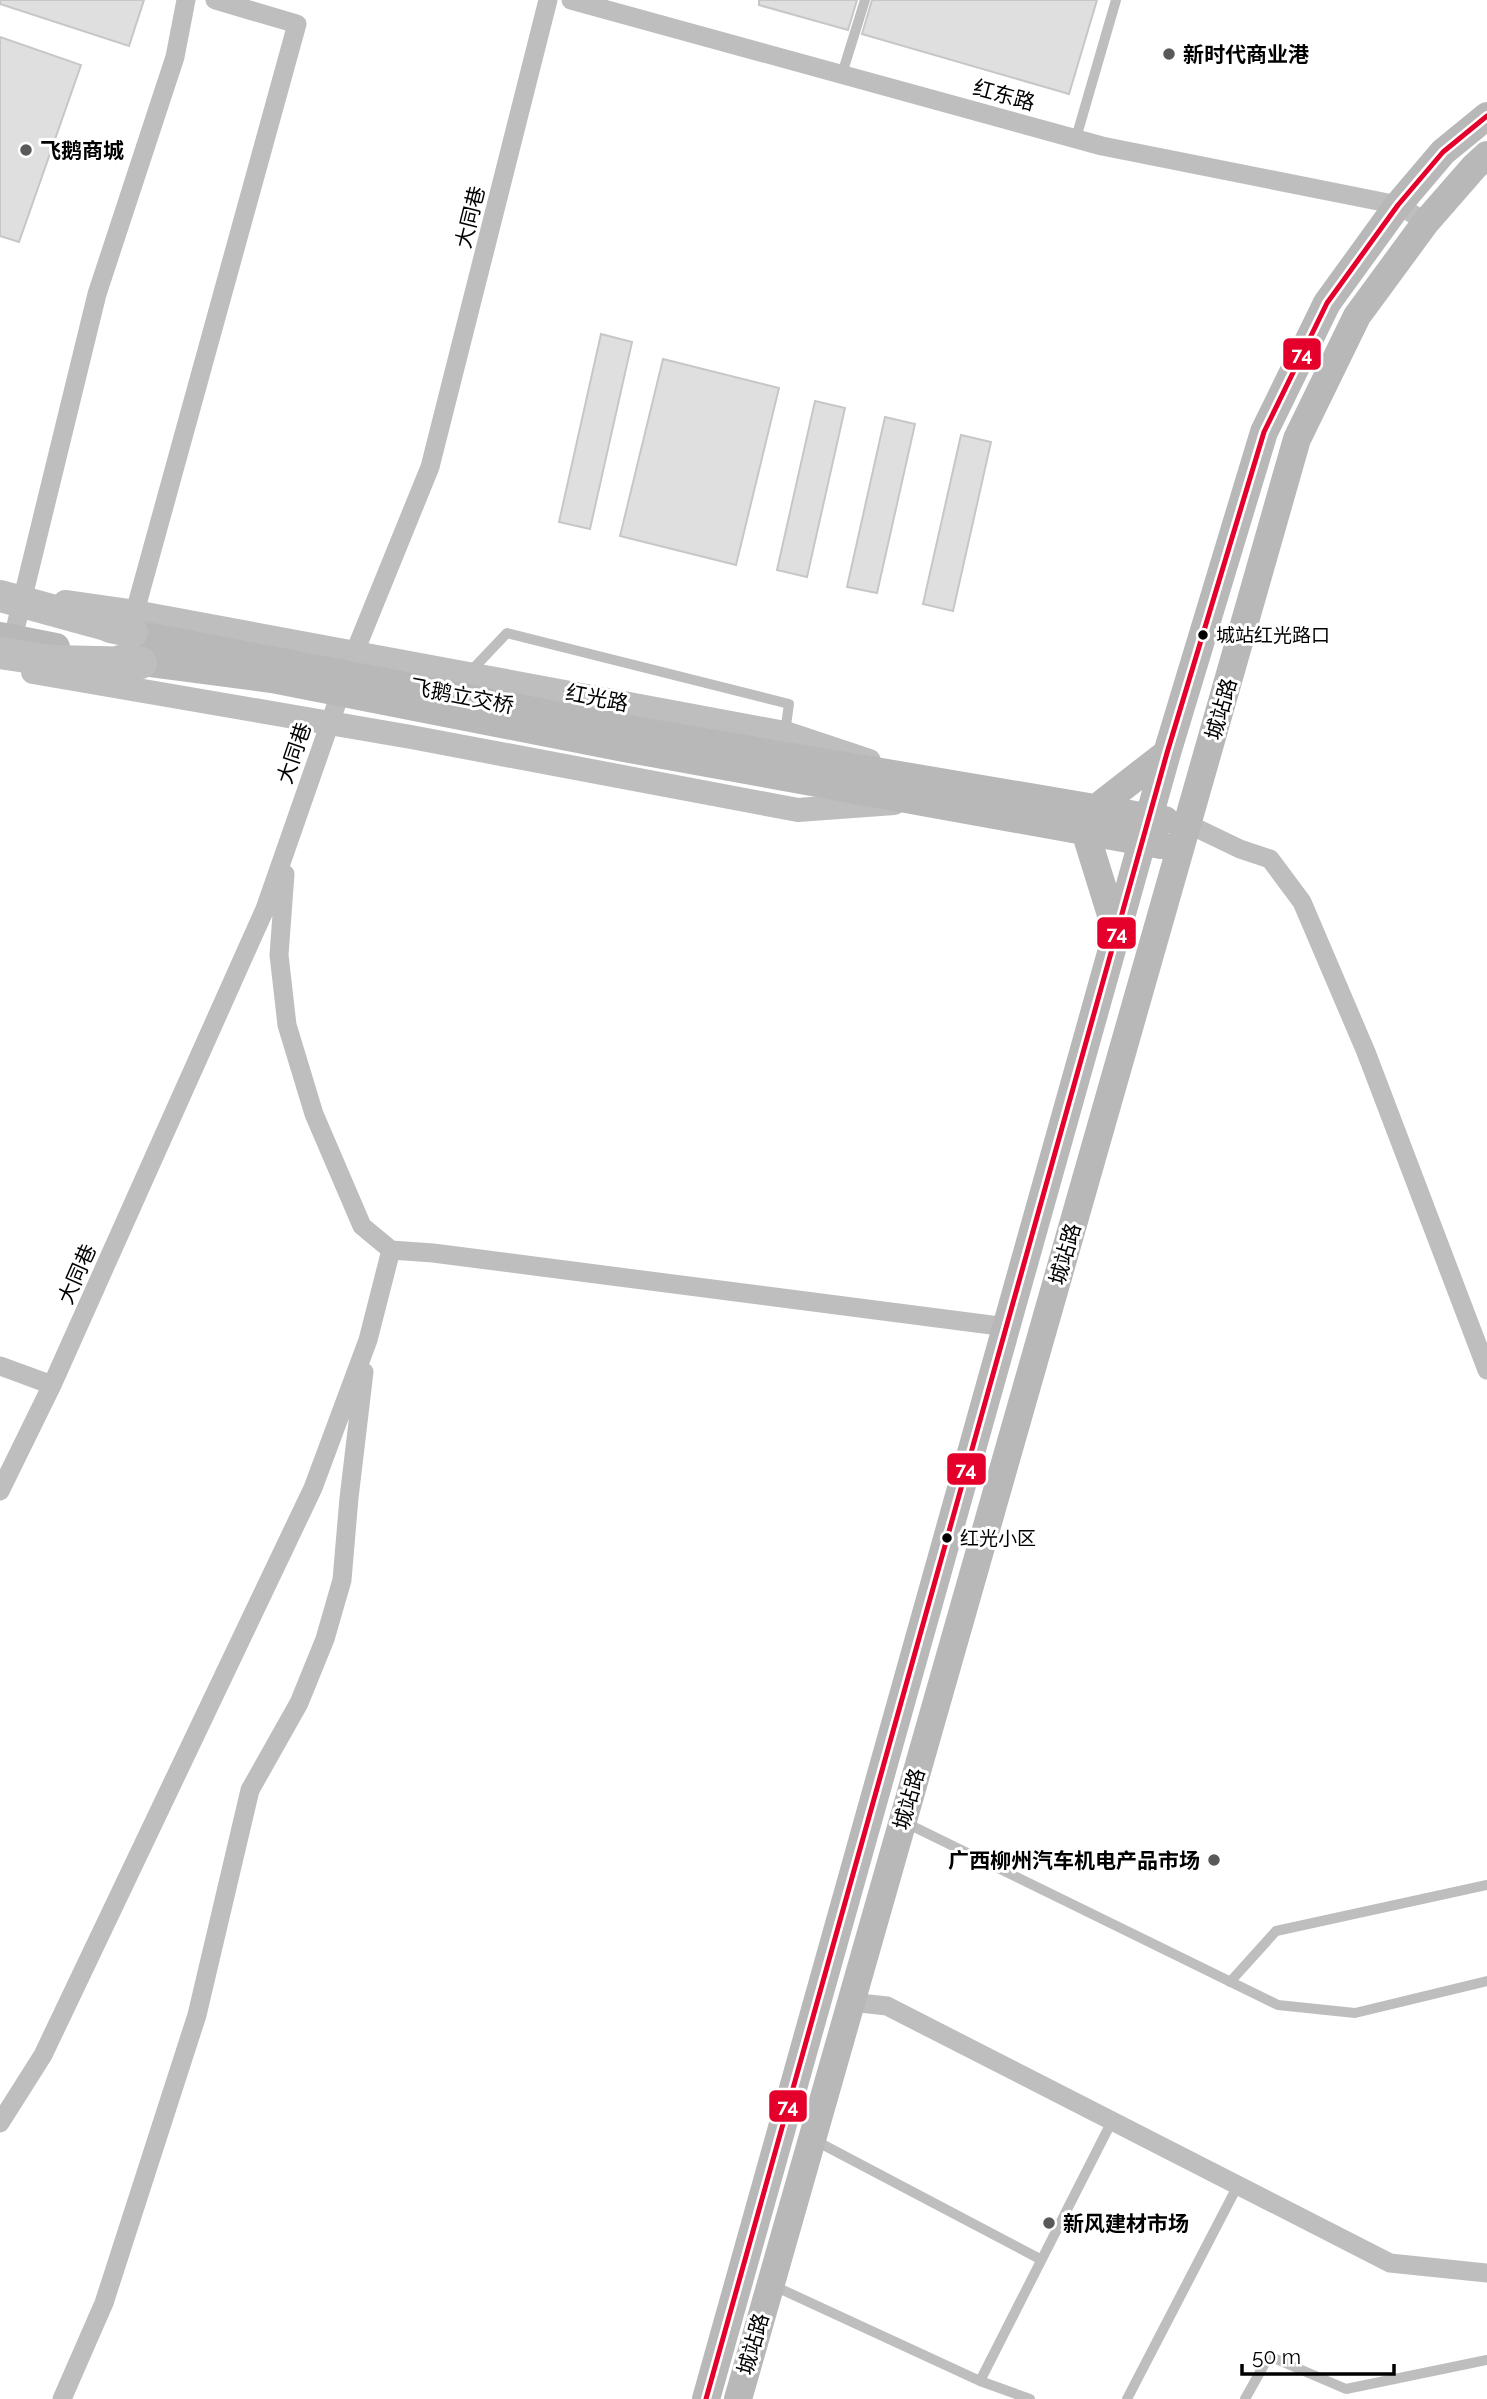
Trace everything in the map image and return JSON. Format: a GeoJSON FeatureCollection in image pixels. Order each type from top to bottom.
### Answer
{"type":"FeatureCollection","features":[{"type":"Feature","properties":{"kind":"main road","name":"城站路"},"geometry":{"type":"LineString","coordinates":[[706,2399],[1167,753],[1264,432],[1327,303],[1398,205],[1443,152],[1487,116]]}},
{"type":"Feature","properties":{"kind":"main road","name":"城站路"},"geometry":{"type":"LineString","coordinates":[[738,2399],[1297,439],[1357,316],[1426,222],[1487,155]]}},
{"type":"Feature","properties":{"kind":"main road"},"geometry":{"type":"LineString","coordinates":[[8,595],[134,622]]}},
{"type":"Feature","properties":{"kind":"main road","name":"飞鹅立交桥"},"geometry":{"type":"LineString","coordinates":[[0,612],[134,622],[626,738]]}},
{"type":"Feature","properties":{"kind":"main road","name":"飞鹅立交桥"},"geometry":{"type":"LineString","coordinates":[[0,636],[141,663],[272,679],[921,790]]}},
{"type":"Feature","properties":{"kind":"main road"},"geometry":{"type":"LineString","coordinates":[[2,663],[141,663]]}},
{"type":"Feature","properties":{"kind":"main road"},"geometry":{"type":"LineString","coordinates":[[1117,934],[1090,820],[1167,753]]}},
{"type":"Feature","properties":{"kind":"main road","name":"红光路"},"geometry":{"type":"LineString","coordinates":[[921,790],[1184,836]]}},
{"type":"Feature","properties":{"kind":"street"},"geometry":{"type":"LineString","coordinates":[[2,663],[8,595],[97,294],[175,57],[186,0]]}},
{"type":"Feature","properties":{"kind":"street"},"geometry":{"type":"LineString","coordinates":[[114,684],[134,622],[297,24],[215,0]]}},
{"type":"Feature","properties":{"kind":"street","name":"大同巷"},"geometry":{"type":"LineString","coordinates":[[0,1490],[52,1385],[265,909],[328,723],[430,467],[548,0]]}},
{"type":"Feature","properties":{"kind":"street","name":"红东路"},"geometry":{"type":"LineString","coordinates":[[571,0],[1102,146],[1398,205],[1426,222]]}},
{"type":"Feature","properties":{"kind":"street","name":"红光路"},"geometry":{"type":"LineString","coordinates":[[134,622],[354,654],[785,733],[921,790]]}},
{"type":"Feature","properties":{"kind":"street","name":"红光路"},"geometry":{"type":"LineString","coordinates":[[2,663],[798,810],[921,790]]}},
{"type":"Feature","properties":{"kind":"street"},"geometry":{"type":"LineString","coordinates":[[1184,836],[1270,859],[1302,902],[1366,1052],[1487,1370]]}},
{"type":"Feature","properties":{"kind":"street"},"geometry":{"type":"LineString","coordinates":[[287,845],[279,955],[287,1025],[314,1114],[362,1226],[390,1250],[433,1253],[1007,1327]]}},
{"type":"Feature","properties":{"kind":"street"},"geometry":{"type":"LineString","coordinates":[[0,2123],[43,2055],[313,1488],[368,1340],[390,1250]]}},
{"type":"Feature","properties":{"kind":"street"},"geometry":{"type":"LineString","coordinates":[[62,2399],[104,2303],[197,2015],[250,1790],[299,1703],[325,1639],[342,1580],[368,1340]]}},
{"type":"Feature","properties":{"kind":"street"},"geometry":{"type":"LineString","coordinates":[[0,1366],[52,1385]]}},
{"type":"Feature","properties":{"kind":"street"},"geometry":{"type":"LineString","coordinates":[[851,2002],[887,2006],[1390,2263],[1487,2273]]}},
{"type":"Feature","properties":{"kind":"lane"},"geometry":{"type":"LineString","coordinates":[[842,74],[865,0]]}},
{"type":"Feature","properties":{"kind":"lane"},"geometry":{"type":"LineString","coordinates":[[1076,138],[1116,0]]}},
{"type":"Feature","properties":{"kind":"lane"},"geometry":{"type":"LineString","coordinates":[[468,674],[507,633],[789,704],[785,733]]}},
{"type":"Feature","properties":{"kind":"lane"},"geometry":{"type":"LineString","coordinates":[[903,1822],[1278,2006],[1355,2014],[1487,1981]]}},
{"type":"Feature","properties":{"kind":"lane"},"geometry":{"type":"LineString","coordinates":[[1230,1982],[1276,1931],[1487,1885]]}},
{"type":"Feature","properties":{"kind":"lane"},"geometry":{"type":"LineString","coordinates":[[980,2381],[1112,2121]]}},
{"type":"Feature","properties":{"kind":"lane"},"geometry":{"type":"LineString","coordinates":[[812,2139],[1041,2259]]}},
{"type":"Feature","properties":{"kind":"lane"},"geometry":{"type":"LineString","coordinates":[[1127,2399],[1238,2185]]}},
{"type":"Feature","properties":{"kind":"lane"},"geometry":{"type":"LineString","coordinates":[[771,2284],[980,2381],[1030,2399]]}},
{"type":"Feature","properties":{"kind":"lane"},"geometry":{"type":"LineString","coordinates":[[1245,2399],[1269,2356],[1346,2389],[1487,2360]]}},
{"type":"Feature","properties":{"kind":"building"},"geometry":{"type":"Polygon","coordinates":[[[0,0],[144,0],[129,46],[0,4],[0,0]]]}},
{"type":"Feature","properties":{"kind":"building"},"geometry":{"type":"Polygon","coordinates":[[[759,0],[857,0],[848,30],[759,5],[759,0]]]}},
{"type":"Feature","properties":{"kind":"building"},"geometry":{"type":"Polygon","coordinates":[[[872,0],[1097,0],[1069,94],[862,34],[872,0]]]}},
{"type":"Feature","properties":{"kind":"building","name":"飞鹅商城"},"geometry":{"type":"Polygon","coordinates":[[[0,37],[81,65],[19,242],[0,236],[0,37]]]}},
{"type":"Feature","properties":{"kind":"building"},"geometry":{"type":"Polygon","coordinates":[[[601,334],[632,342],[590,529],[559,522],[601,334]]]}},
{"type":"Feature","properties":{"kind":"building"},"geometry":{"type":"Polygon","coordinates":[[[663,359],[779,388],[736,565],[620,536],[663,359]]]}},
{"type":"Feature","properties":{"kind":"building"},"geometry":{"type":"Polygon","coordinates":[[[815,401],[845,408],[807,577],[777,570],[815,401]]]}},
{"type":"Feature","properties":{"kind":"building"},"geometry":{"type":"Polygon","coordinates":[[[885,417],[915,424],[877,593],[847,587],[885,417]]]}},
{"type":"Feature","properties":{"kind":"building"},"geometry":{"type":"Polygon","coordinates":[[[961,435],[991,442],[953,611],[923,604],[961,435]]]}},
{"type":"Feature","properties":{"kind":"transit line","name":"74"},"geometry":{"type":"LineString","coordinates":[[706,2399],[1167,753],[1264,432],[1327,303],[1398,205],[1443,152],[1487,116]]}},
{"type":"Feature","properties":{"kind":"place","name":"新时代商业港"},"geometry":{"type":"Point","coordinates":[1169,54]}},
{"type":"Feature","properties":{"kind":"place","name":"飞鹅商城"},"geometry":{"type":"Point","coordinates":[26,150]}},
{"type":"Feature","properties":{"kind":"place","name":"城站红光路口"},"geometry":{"type":"Point","coordinates":[1203,635]}},
{"type":"Feature","properties":{"kind":"place","name":"红光小区"},"geometry":{"type":"Point","coordinates":[947,1538]}},
{"type":"Feature","properties":{"kind":"place","name":"广西柳州汽车机电产品市场"},"geometry":{"type":"Point","coordinates":[1214,1860]}},
{"type":"Feature","properties":{"kind":"place","name":"新风建材市场"},"geometry":{"type":"Point","coordinates":[1049,2223]}}]}
